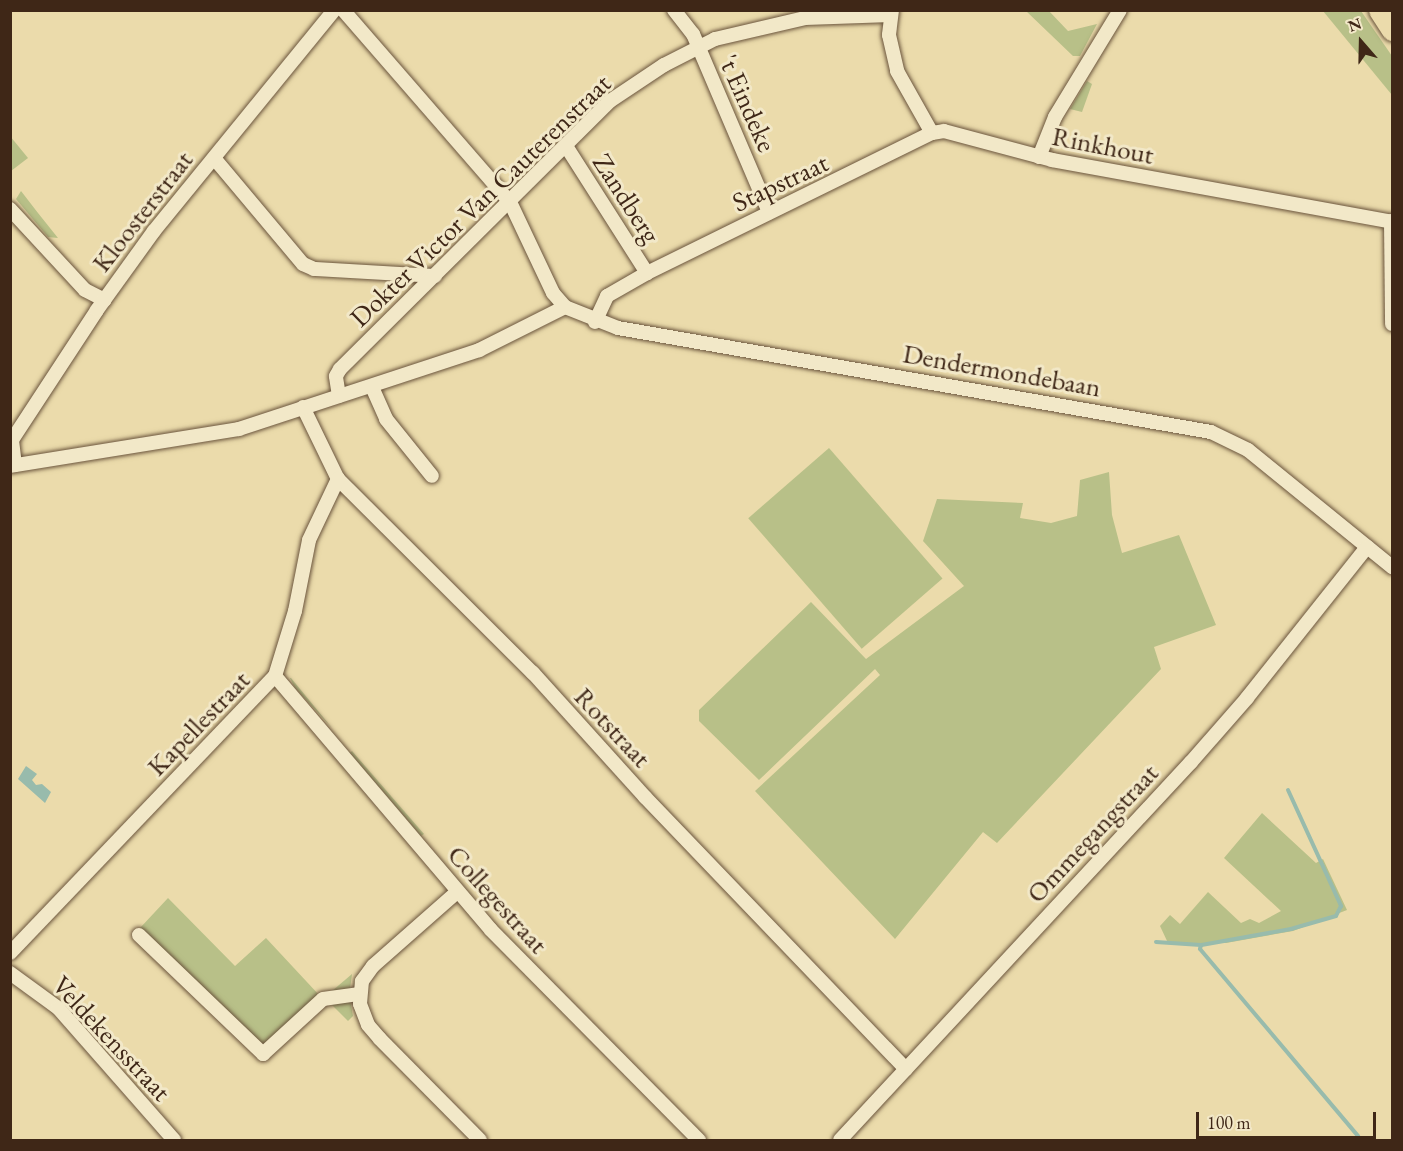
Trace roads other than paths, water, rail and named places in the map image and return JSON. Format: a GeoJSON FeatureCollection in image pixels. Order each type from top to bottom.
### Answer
{"type":"FeatureCollection","features":[{"type":"Feature","properties":{"kind":"highway"},"geometry":{"type":"LineString","coordinates":[[1379,10],[1392,30]]}},
{"type":"Feature","properties":{"kind":"street"},"geometry":{"type":"LineString","coordinates":[[214,158],[334,10]]}},
{"type":"Feature","properties":{"kind":"street"},"geometry":{"type":"LineString","coordinates":[[13,466],[212,435],[372,387],[479,350],[565,307],[553,293],[510,202],[343,10]]}},
{"type":"Feature","properties":{"kind":"street","name":"'t Eindeke"},"geometry":{"type":"LineString","coordinates":[[674,10],[690,29],[770,212]]}},
{"type":"Feature","properties":{"kind":"street"},"geometry":{"type":"LineString","coordinates":[[1039,157],[1055,117],[1120,10]]}},
{"type":"Feature","properties":{"kind":"street"},"geometry":{"type":"LineString","coordinates":[[891,13],[889,34],[897,71],[932,133]]}},
{"type":"Feature","properties":{"kind":"street","name":"Dokter Victor Van Cauterenstraat"},"geometry":{"type":"LineString","coordinates":[[339,396],[336,376],[340,369],[610,101],[697,46],[742,31],[804,18],[891,13]]}},
{"type":"Feature","properties":{"kind":"street","name":"Rinkhout"},"geometry":{"type":"LineString","coordinates":[[932,133],[955,133],[1039,157],[1392,222]]}},
{"type":"Feature","properties":{"kind":"street","name":"Stapstraat"},"geometry":{"type":"LineString","coordinates":[[647,273],[770,212],[782,210],[932,133]]}},
{"type":"Feature","properties":{"kind":"street","name":"Zandberg"},"geometry":{"type":"LineString","coordinates":[[566,146],[647,273],[607,296],[595,322]]}},
{"type":"Feature","properties":{"kind":"street","name":"Kloosterstraat"},"geometry":{"type":"LineString","coordinates":[[13,466],[12,440],[105,300],[214,158],[303,264],[314,268],[435,276]]}},
{"type":"Feature","properties":{"kind":"street"},"geometry":{"type":"LineString","coordinates":[[10,208],[85,290],[105,300]]}},
{"type":"Feature","properties":{"kind":"street"},"geometry":{"type":"LineString","coordinates":[[1392,222],[1392,324]]}},
{"type":"Feature","properties":{"kind":"street","name":"Dendermondebaan"},"geometry":{"type":"LineString","coordinates":[[565,307],[595,322],[1198,428],[1248,450],[1392,566]]}},
{"type":"Feature","properties":{"kind":"street"},"geometry":{"type":"LineString","coordinates":[[372,387],[386,419],[432,476]]}},
{"type":"Feature","properties":{"kind":"street","name":"Rotstraat"},"geometry":{"type":"LineString","coordinates":[[303,407],[338,479],[524,664],[906,1069]]}},
{"type":"Feature","properties":{"kind":"street","name":"Kapellestraat"},"geometry":{"type":"LineString","coordinates":[[10,953],[275,676],[295,611],[309,540],[338,479]]}},
{"type":"Feature","properties":{"kind":"street","name":"Ommegangstraat"},"geometry":{"type":"LineString","coordinates":[[840,1140],[1198,754],[1367,547]]}},
{"type":"Feature","properties":{"kind":"street","name":"Collegestraat"},"geometry":{"type":"LineString","coordinates":[[275,676],[457,892],[699,1140]]}},
{"type":"Feature","properties":{"kind":"street"},"geometry":{"type":"LineString","coordinates":[[457,892],[373,966],[362,981],[360,994],[368,1025],[480,1140]]}},
{"type":"Feature","properties":{"kind":"street"},"geometry":{"type":"LineString","coordinates":[[139,935],[262,1054],[323,999],[360,994]]}},
{"type":"Feature","properties":{"kind":"street","name":"Veldekensstraat"},"geometry":{"type":"LineString","coordinates":[[10,973],[58,1008],[174,1140]]}},
{"type":"Feature","properties":{"kind":"waterway"},"geometry":{"type":"LineString","coordinates":[[1288,790],[1341,906],[1336,916],[1291,929],[1201,945],[1200,949],[1358,1136]]}},
{"type":"Feature","properties":{"kind":"waterway"},"geometry":{"type":"LineString","coordinates":[[1156,942],[1201,945]]}}]}
